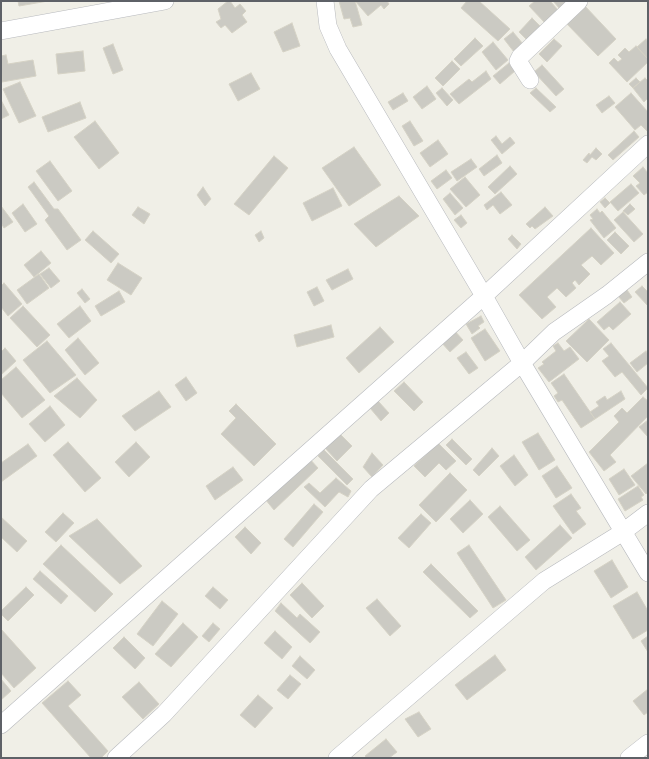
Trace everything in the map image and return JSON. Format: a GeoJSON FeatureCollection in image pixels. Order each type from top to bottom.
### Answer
{"type":"FeatureCollection","features":[{"type":"Feature","properties":{"kind":"street"},"geometry":{"type":"LineString","coordinates":[[1,31],[165,1]]}},
{"type":"Feature","properties":{"kind":"street"},"geometry":{"type":"LineString","coordinates":[[324,1],[328,26],[338,49],[648,573]]}},
{"type":"Feature","properties":{"kind":"street"},"geometry":{"type":"LineString","coordinates":[[530,80],[518,61],[520,57],[580,1]]}},
{"type":"Feature","properties":{"kind":"street"},"geometry":{"type":"LineString","coordinates":[[1,725],[484,296],[648,144]]}},
{"type":"Feature","properties":{"kind":"street"},"geometry":{"type":"LineString","coordinates":[[116,758],[164,714],[371,489],[522,362],[554,332],[607,295],[648,262]]}},
{"type":"Feature","properties":{"kind":"street"},"geometry":{"type":"LineString","coordinates":[[337,758],[544,581],[623,532],[648,513]]}},
{"type":"Feature","properties":{"kind":"street"},"geometry":{"type":"LineString","coordinates":[[629,758],[648,742]]}},
{"type":"Feature","properties":{"kind":"building"},"geometry":{"type":"Polygon","coordinates":[[[18,1],[48,1],[19,6],[18,1]]]}},
{"type":"Feature","properties":{"kind":"building"},"geometry":{"type":"Polygon","coordinates":[[[230,1],[235,8],[240,4],[246,11],[242,15],[247,22],[232,33],[225,25],[221,28],[216,22],[221,19],[218,9],[230,1]]]}},
{"type":"Feature","properties":{"kind":"building"},"geometry":{"type":"Polygon","coordinates":[[[339,1],[355,1],[362,25],[353,27],[350,18],[344,19],[339,1]]]}},
{"type":"Feature","properties":{"kind":"building"},"geometry":{"type":"Polygon","coordinates":[[[387,1],[389,4],[384,9],[381,5],[368,16],[356,2],[387,1]]]}},
{"type":"Feature","properties":{"kind":"building"},"geometry":{"type":"Polygon","coordinates":[[[467,1],[479,1],[510,29],[498,41],[461,8],[467,1]]]}},
{"type":"Feature","properties":{"kind":"building"},"geometry":{"type":"Polygon","coordinates":[[[535,1],[550,1],[558,10],[545,23],[529,6],[535,1]]]}},
{"type":"Feature","properties":{"kind":"building"},"geometry":{"type":"Polygon","coordinates":[[[553,1],[569,1],[560,9],[553,1]]]}},
{"type":"Feature","properties":{"kind":"building"},"geometry":{"type":"Polygon","coordinates":[[[584,5],[616,39],[598,56],[565,22],[584,5]]]}},
{"type":"Feature","properties":{"kind":"building"},"geometry":{"type":"Polygon","coordinates":[[[532,18],[544,30],[530,43],[519,32],[532,18]]]}},
{"type":"Feature","properties":{"kind":"building"},"geometry":{"type":"Polygon","coordinates":[[[292,23],[300,46],[283,52],[274,32],[292,23]]]}},
{"type":"Feature","properties":{"kind":"building"},"geometry":{"type":"Polygon","coordinates":[[[513,32],[523,44],[514,52],[504,39],[513,32]]]}},
{"type":"Feature","properties":{"kind":"building"},"geometry":{"type":"Polygon","coordinates":[[[475,38],[483,46],[461,66],[454,59],[475,38]]]}},
{"type":"Feature","properties":{"kind":"building"},"geometry":{"type":"Polygon","coordinates":[[[554,39],[562,46],[547,62],[539,54],[554,39]]]}},
{"type":"Feature","properties":{"kind":"building"},"geometry":{"type":"Polygon","coordinates":[[[646,39],[648,42],[648,59],[637,47],[646,39]]]}},
{"type":"Feature","properties":{"kind":"building"},"geometry":{"type":"Polygon","coordinates":[[[493,42],[508,60],[496,70],[482,52],[493,42]]]}},
{"type":"Feature","properties":{"kind":"building"},"geometry":{"type":"Polygon","coordinates":[[[113,44],[123,70],[113,74],[103,48],[113,44]]]}},
{"type":"Feature","properties":{"kind":"building"},"geometry":{"type":"Polygon","coordinates":[[[636,46],[648,59],[648,62],[627,82],[609,63],[614,58],[618,62],[622,59],[618,55],[625,48],[629,52],[636,46]]]}},
{"type":"Feature","properties":{"kind":"building"},"geometry":{"type":"Polygon","coordinates":[[[83,51],[85,71],[58,74],[56,54],[83,51]]]}},
{"type":"Feature","properties":{"kind":"building"},"geometry":{"type":"Polygon","coordinates":[[[6,55],[8,64],[33,60],[36,76],[2,82],[1,56],[6,55]]]}},
{"type":"Feature","properties":{"kind":"building"},"geometry":{"type":"Polygon","coordinates":[[[452,61],[460,69],[443,86],[435,78],[452,61]]]}},
{"type":"Feature","properties":{"kind":"building"},"geometry":{"type":"Polygon","coordinates":[[[509,63],[515,71],[500,84],[493,76],[509,63]]]}},
{"type":"Feature","properties":{"kind":"building"},"geometry":{"type":"Polygon","coordinates":[[[542,65],[564,89],[556,96],[534,72],[542,65]]]}},
{"type":"Feature","properties":{"kind":"building"},"geometry":{"type":"Polygon","coordinates":[[[486,71],[491,79],[459,104],[450,94],[469,79],[472,82],[486,71]]]}},
{"type":"Feature","properties":{"kind":"building"},"geometry":{"type":"Polygon","coordinates":[[[251,73],[260,89],[238,101],[229,84],[251,73]]]}},
{"type":"Feature","properties":{"kind":"building"},"geometry":{"type":"Polygon","coordinates":[[[636,78],[640,82],[633,88],[629,84],[636,78]]]}},
{"type":"Feature","properties":{"kind":"building"},"geometry":{"type":"Polygon","coordinates":[[[645,78],[648,81],[648,98],[644,102],[633,88],[645,78]]]}},
{"type":"Feature","properties":{"kind":"building"},"geometry":{"type":"Polygon","coordinates":[[[20,82],[36,116],[19,123],[3,89],[20,82]]]}},
{"type":"Feature","properties":{"kind":"building"},"geometry":{"type":"Polygon","coordinates":[[[427,86],[436,99],[422,109],[413,97],[427,86]]]}},
{"type":"Feature","properties":{"kind":"building"},"geometry":{"type":"Polygon","coordinates":[[[442,88],[453,100],[447,106],[436,93],[442,88]]]}},
{"type":"Feature","properties":{"kind":"building"},"geometry":{"type":"Polygon","coordinates":[[[536,88],[556,107],[550,112],[530,93],[536,88]]]}},
{"type":"Feature","properties":{"kind":"building"},"geometry":{"type":"Polygon","coordinates":[[[403,93],[408,101],[393,110],[388,102],[403,93]]]}},
{"type":"Feature","properties":{"kind":"building"},"geometry":{"type":"Polygon","coordinates":[[[631,93],[648,112],[648,132],[641,125],[635,130],[615,107],[631,93]]]}},
{"type":"Feature","properties":{"kind":"building"},"geometry":{"type":"Polygon","coordinates":[[[609,96],[615,103],[602,113],[596,105],[609,96]]]}},
{"type":"Feature","properties":{"kind":"building"},"geometry":{"type":"Polygon","coordinates":[[[1,100],[9,115],[1,119],[1,100]]]}},
{"type":"Feature","properties":{"kind":"building"},"geometry":{"type":"Polygon","coordinates":[[[80,102],[86,118],[48,132],[42,117],[80,102]]]}},
{"type":"Feature","properties":{"kind":"building"},"geometry":{"type":"Polygon","coordinates":[[[95,121],[119,153],[99,169],[74,137],[95,121]]]}},
{"type":"Feature","properties":{"kind":"building"},"geometry":{"type":"Polygon","coordinates":[[[410,121],[423,141],[414,146],[402,126],[410,121]]]}},
{"type":"Feature","properties":{"kind":"building"},"geometry":{"type":"Polygon","coordinates":[[[634,131],[639,137],[613,160],[608,155],[634,131]]]}},
{"type":"Feature","properties":{"kind":"building"},"geometry":{"type":"Polygon","coordinates":[[[496,136],[502,144],[510,137],[515,143],[502,154],[491,140],[496,136]]]}},
{"type":"Feature","properties":{"kind":"building"},"geometry":{"type":"Polygon","coordinates":[[[438,140],[448,154],[430,167],[420,153],[438,140]]]}},
{"type":"Feature","properties":{"kind":"building"},"geometry":{"type":"Polygon","coordinates":[[[354,147],[381,185],[349,206],[322,168],[354,147]]]}},
{"type":"Feature","properties":{"kind":"building"},"geometry":{"type":"Polygon","coordinates":[[[596,148],[602,154],[596,160],[592,157],[587,163],[583,160],[589,153],[590,155],[596,148]]]}},
{"type":"Feature","properties":{"kind":"building"},"geometry":{"type":"Polygon","coordinates":[[[497,155],[502,163],[484,176],[479,169],[497,155]]]}},
{"type":"Feature","properties":{"kind":"building"},"geometry":{"type":"Polygon","coordinates":[[[274,156],[288,168],[249,215],[234,204],[274,156]]]}},
{"type":"Feature","properties":{"kind":"building"},"geometry":{"type":"Polygon","coordinates":[[[471,159],[477,167],[457,181],[451,172],[471,159]]]}},
{"type":"Feature","properties":{"kind":"building"},"geometry":{"type":"Polygon","coordinates":[[[50,161],[72,191],[58,201],[36,171],[50,161]]]}},
{"type":"Feature","properties":{"kind":"building"},"geometry":{"type":"Polygon","coordinates":[[[510,166],[517,174],[495,194],[488,187],[510,166]]]}},
{"type":"Feature","properties":{"kind":"building"},"geometry":{"type":"Polygon","coordinates":[[[643,167],[648,173],[648,192],[644,195],[636,186],[640,183],[633,176],[643,167]]]}},
{"type":"Feature","properties":{"kind":"building"},"geometry":{"type":"Polygon","coordinates":[[[446,170],[452,178],[437,189],[431,181],[446,170]]]}},
{"type":"Feature","properties":{"kind":"building"},"geometry":{"type":"Polygon","coordinates":[[[465,177],[480,195],[466,207],[450,189],[465,177]]]}},
{"type":"Feature","properties":{"kind":"building"},"geometry":{"type":"Polygon","coordinates":[[[34,182],[54,209],[58,209],[81,240],[67,250],[45,220],[49,216],[28,187],[34,182]]]}},
{"type":"Feature","properties":{"kind":"building"},"geometry":{"type":"Polygon","coordinates":[[[631,184],[639,193],[618,211],[610,202],[631,184]]]}},
{"type":"Feature","properties":{"kind":"building"},"geometry":{"type":"Polygon","coordinates":[[[203,187],[211,199],[205,206],[197,195],[203,187]]]}},
{"type":"Feature","properties":{"kind":"building"},"geometry":{"type":"Polygon","coordinates":[[[333,188],[342,206],[312,221],[303,203],[333,188]]]}},
{"type":"Feature","properties":{"kind":"building"},"geometry":{"type":"Polygon","coordinates":[[[501,192],[512,205],[500,214],[493,205],[487,210],[484,205],[501,192]]]}},
{"type":"Feature","properties":{"kind":"building"},"geometry":{"type":"Polygon","coordinates":[[[450,193],[463,208],[455,215],[443,199],[450,193]]]}},
{"type":"Feature","properties":{"kind":"building"},"geometry":{"type":"Polygon","coordinates":[[[399,196],[419,216],[376,247],[354,224],[399,196]]]}},
{"type":"Feature","properties":{"kind":"building"},"geometry":{"type":"Polygon","coordinates":[[[605,198],[610,203],[605,208],[600,202],[605,198]]]}},
{"type":"Feature","properties":{"kind":"building"},"geometry":{"type":"Polygon","coordinates":[[[23,204],[37,224],[25,232],[12,213],[23,204]]]}},
{"type":"Feature","properties":{"kind":"building"},"geometry":{"type":"Polygon","coordinates":[[[630,204],[635,209],[628,215],[623,211],[630,204]]]}},
{"type":"Feature","properties":{"kind":"building"},"geometry":{"type":"Polygon","coordinates":[[[1,206],[13,222],[4,228],[1,223],[1,206]]]}},
{"type":"Feature","properties":{"kind":"building"},"geometry":{"type":"Polygon","coordinates":[[[138,207],[150,214],[144,224],[132,215],[138,207]]]}},
{"type":"Feature","properties":{"kind":"building"},"geometry":{"type":"Polygon","coordinates":[[[545,207],[553,216],[535,229],[532,226],[530,228],[526,224],[545,207]]]}},
{"type":"Feature","properties":{"kind":"building"},"geometry":{"type":"Polygon","coordinates":[[[597,209],[600,213],[602,211],[616,228],[604,238],[590,220],[593,219],[590,215],[597,209]]]}},
{"type":"Feature","properties":{"kind":"building"},"geometry":{"type":"Polygon","coordinates":[[[623,212],[643,234],[634,242],[614,220],[623,212]]]}},
{"type":"Feature","properties":{"kind":"building"},"geometry":{"type":"Polygon","coordinates":[[[461,215],[467,223],[461,228],[454,220],[461,215]]]}},
{"type":"Feature","properties":{"kind":"building"},"geometry":{"type":"Polygon","coordinates":[[[591,228],[614,253],[601,265],[592,256],[581,265],[590,274],[579,285],[575,280],[572,283],[576,288],[566,297],[557,288],[547,297],[556,307],[542,319],[519,295],[591,228]]]}},
{"type":"Feature","properties":{"kind":"building"},"geometry":{"type":"Polygon","coordinates":[[[93,231],[119,254],[111,263],[85,240],[93,231]]]}},
{"type":"Feature","properties":{"kind":"building"},"geometry":{"type":"Polygon","coordinates":[[[261,231],[264,238],[259,242],[255,235],[261,231]]]}},
{"type":"Feature","properties":{"kind":"building"},"geometry":{"type":"Polygon","coordinates":[[[615,232],[629,246],[621,254],[607,240],[615,232]]]}},
{"type":"Feature","properties":{"kind":"building"},"geometry":{"type":"Polygon","coordinates":[[[512,235],[521,244],[517,249],[508,239],[512,235]]]}},
{"type":"Feature","properties":{"kind":"building"},"geometry":{"type":"Polygon","coordinates":[[[41,251],[51,263],[34,277],[24,265],[41,251]]]}},
{"type":"Feature","properties":{"kind":"building"},"geometry":{"type":"Polygon","coordinates":[[[118,263],[142,278],[131,295],[107,280],[118,263]]]}},
{"type":"Feature","properties":{"kind":"building"},"geometry":{"type":"Polygon","coordinates":[[[49,268],[60,281],[51,288],[40,274],[49,268]]]}},
{"type":"Feature","properties":{"kind":"building"},"geometry":{"type":"Polygon","coordinates":[[[348,269],[353,279],[332,290],[326,280],[348,269]]]}},
{"type":"Feature","properties":{"kind":"building"},"geometry":{"type":"Polygon","coordinates":[[[39,274],[49,288],[27,304],[17,290],[39,274]]]}},
{"type":"Feature","properties":{"kind":"building"},"geometry":{"type":"Polygon","coordinates":[[[4,283],[22,304],[8,316],[1,307],[1,286],[4,283]]]}},
{"type":"Feature","properties":{"kind":"building"},"geometry":{"type":"Polygon","coordinates":[[[642,286],[648,292],[648,306],[635,292],[642,286]]]}},
{"type":"Feature","properties":{"kind":"building"},"geometry":{"type":"Polygon","coordinates":[[[317,287],[324,301],[314,306],[307,292],[317,287]]]}},
{"type":"Feature","properties":{"kind":"building"},"geometry":{"type":"Polygon","coordinates":[[[82,289],[90,299],[85,303],[77,293],[82,289]]]}},
{"type":"Feature","properties":{"kind":"building"},"geometry":{"type":"Polygon","coordinates":[[[627,290],[632,297],[624,303],[618,296],[627,290]]]}},
{"type":"Feature","properties":{"kind":"building"},"geometry":{"type":"Polygon","coordinates":[[[119,291],[125,302],[101,316],[95,306],[119,291]]]}},
{"type":"Feature","properties":{"kind":"building"},"geometry":{"type":"Polygon","coordinates":[[[620,302],[631,314],[613,330],[609,326],[604,330],[597,322],[620,302]]]}},
{"type":"Feature","properties":{"kind":"building"},"geometry":{"type":"Polygon","coordinates":[[[23,306],[50,335],[37,347],[10,318],[23,306]]]}},
{"type":"Feature","properties":{"kind":"building"},"geometry":{"type":"Polygon","coordinates":[[[80,306],[91,321],[69,338],[57,324],[80,306]]]}},
{"type":"Feature","properties":{"kind":"building"},"geometry":{"type":"Polygon","coordinates":[[[481,316],[484,322],[478,326],[480,328],[472,334],[466,324],[481,316]]]}},
{"type":"Feature","properties":{"kind":"building"},"geometry":{"type":"Polygon","coordinates":[[[589,319],[609,340],[587,362],[566,341],[589,319]]]}},
{"type":"Feature","properties":{"kind":"building"},"geometry":{"type":"Polygon","coordinates":[[[331,325],[334,337],[297,347],[294,335],[331,325]]]}},
{"type":"Feature","properties":{"kind":"building"},"geometry":{"type":"Polygon","coordinates":[[[380,327],[394,342],[359,373],[346,358],[380,327]]]}},
{"type":"Feature","properties":{"kind":"building"},"geometry":{"type":"Polygon","coordinates":[[[453,329],[463,340],[450,352],[440,341],[453,329]]]}},
{"type":"Feature","properties":{"kind":"building"},"geometry":{"type":"Polygon","coordinates":[[[485,329],[500,351],[485,361],[471,338],[485,329]]]}},
{"type":"Feature","properties":{"kind":"building"},"geometry":{"type":"Polygon","coordinates":[[[78,338],[99,363],[85,375],[65,350],[78,338]]]}},
{"type":"Feature","properties":{"kind":"building"},"geometry":{"type":"Polygon","coordinates":[[[47,341],[76,375],[50,393],[23,360],[47,341]]]}},
{"type":"Feature","properties":{"kind":"building"},"geometry":{"type":"Polygon","coordinates":[[[558,343],[564,351],[570,347],[579,359],[549,382],[538,368],[544,364],[542,362],[556,351],[553,346],[558,343]]]}},
{"type":"Feature","properties":{"kind":"building"},"geometry":{"type":"Polygon","coordinates":[[[611,343],[648,388],[641,395],[622,372],[615,377],[602,361],[609,356],[603,349],[611,343]]]}},
{"type":"Feature","properties":{"kind":"building"},"geometry":{"type":"Polygon","coordinates":[[[5,348],[16,361],[1,375],[1,352],[5,348]]]}},
{"type":"Feature","properties":{"kind":"building"},"geometry":{"type":"Polygon","coordinates":[[[646,351],[648,354],[648,363],[637,372],[630,363],[646,351]]]}},
{"type":"Feature","properties":{"kind":"building"},"geometry":{"type":"Polygon","coordinates":[[[466,352],[478,368],[469,374],[457,358],[466,352]]]}},
{"type":"Feature","properties":{"kind":"building"},"geometry":{"type":"Polygon","coordinates":[[[16,367],[45,400],[22,418],[1,393],[1,380],[16,367]]]}},
{"type":"Feature","properties":{"kind":"building"},"geometry":{"type":"Polygon","coordinates":[[[564,374],[595,419],[581,428],[562,400],[558,402],[554,396],[558,393],[551,383],[564,374]]]}},
{"type":"Feature","properties":{"kind":"building"},"geometry":{"type":"Polygon","coordinates":[[[186,377],[197,393],[186,401],[175,385],[186,377]]]}},
{"type":"Feature","properties":{"kind":"building"},"geometry":{"type":"Polygon","coordinates":[[[77,378],[97,400],[80,418],[54,396],[77,378]]]}},
{"type":"Feature","properties":{"kind":"building"},"geometry":{"type":"Polygon","coordinates":[[[404,382],[423,402],[414,411],[394,391],[404,382]]]}},
{"type":"Feature","properties":{"kind":"building"},"geometry":{"type":"Polygon","coordinates":[[[159,391],[171,407],[135,431],[122,416],[159,391]]]}},
{"type":"Feature","properties":{"kind":"building"},"geometry":{"type":"Polygon","coordinates":[[[621,391],[625,399],[595,419],[590,412],[599,406],[596,402],[605,396],[607,400],[621,391]]]}},
{"type":"Feature","properties":{"kind":"building"},"geometry":{"type":"Polygon","coordinates":[[[643,397],[648,401],[648,416],[610,455],[616,462],[604,471],[589,452],[619,422],[614,416],[622,408],[627,413],[643,397]]]}},
{"type":"Feature","properties":{"kind":"building"},"geometry":{"type":"Polygon","coordinates":[[[378,401],[389,413],[381,421],[370,408],[378,401]]]}},
{"type":"Feature","properties":{"kind":"building"},"geometry":{"type":"Polygon","coordinates":[[[236,404],[276,444],[254,466],[221,434],[236,418],[229,411],[236,404]]]}},
{"type":"Feature","properties":{"kind":"building"},"geometry":{"type":"Polygon","coordinates":[[[50,406],[65,425],[45,442],[29,424],[50,406]]]}},
{"type":"Feature","properties":{"kind":"building"},"geometry":{"type":"Polygon","coordinates":[[[648,420],[648,437],[639,427],[648,420]]]}},
{"type":"Feature","properties":{"kind":"building"},"geometry":{"type":"Polygon","coordinates":[[[538,433],[555,460],[539,470],[522,442],[538,433]]]}},
{"type":"Feature","properties":{"kind":"building"},"geometry":{"type":"Polygon","coordinates":[[[340,434],[352,446],[337,461],[325,448],[340,434]]]}},
{"type":"Feature","properties":{"kind":"building"},"geometry":{"type":"Polygon","coordinates":[[[452,439],[472,459],[466,465],[446,445],[452,439]]]}},
{"type":"Feature","properties":{"kind":"building"},"geometry":{"type":"Polygon","coordinates":[[[68,442],[101,478],[85,492],[53,455],[68,442]]]}},
{"type":"Feature","properties":{"kind":"building"},"geometry":{"type":"Polygon","coordinates":[[[136,442],[150,457],[129,477],[115,462],[136,442]]]}},
{"type":"Feature","properties":{"kind":"building"},"geometry":{"type":"Polygon","coordinates":[[[438,443],[456,461],[446,470],[439,463],[425,477],[414,466],[438,443]]]}},
{"type":"Feature","properties":{"kind":"building"},"geometry":{"type":"Polygon","coordinates":[[[28,444],[37,456],[1,482],[1,463],[28,444]]]}},
{"type":"Feature","properties":{"kind":"building"},"geometry":{"type":"Polygon","coordinates":[[[492,448],[499,456],[479,476],[473,470],[492,448]]]}},
{"type":"Feature","properties":{"kind":"building"},"geometry":{"type":"Polygon","coordinates":[[[324,450],[353,479],[347,485],[318,456],[324,450]]]}},
{"type":"Feature","properties":{"kind":"building"},"geometry":{"type":"Polygon","coordinates":[[[372,453],[383,465],[372,477],[363,467],[372,453]]]}},
{"type":"Feature","properties":{"kind":"building"},"geometry":{"type":"Polygon","coordinates":[[[514,455],[528,475],[515,486],[500,466],[514,455]]]}},
{"type":"Feature","properties":{"kind":"building"},"geometry":{"type":"Polygon","coordinates":[[[308,457],[318,468],[274,510],[265,499],[308,457]]]}},
{"type":"Feature","properties":{"kind":"building"},"geometry":{"type":"Polygon","coordinates":[[[648,463],[648,492],[646,494],[631,476],[648,463]]]}},
{"type":"Feature","properties":{"kind":"building"},"geometry":{"type":"Polygon","coordinates":[[[557,466],[572,488],[556,498],[542,476],[557,466]]]}},
{"type":"Feature","properties":{"kind":"building"},"geometry":{"type":"Polygon","coordinates":[[[233,467],[243,480],[215,500],[206,486],[233,467]]]}},
{"type":"Feature","properties":{"kind":"building"},"geometry":{"type":"Polygon","coordinates":[[[624,469],[635,485],[619,495],[609,479],[624,469]]]}},
{"type":"Feature","properties":{"kind":"building"},"geometry":{"type":"Polygon","coordinates":[[[450,473],[467,490],[436,522],[419,505],[450,473]]]}},
{"type":"Feature","properties":{"kind":"building"},"geometry":{"type":"Polygon","coordinates":[[[336,478],[351,491],[348,497],[339,492],[325,507],[304,487],[309,483],[320,493],[336,478]]]}},
{"type":"Feature","properties":{"kind":"building"},"geometry":{"type":"Polygon","coordinates":[[[638,486],[644,495],[641,497],[643,500],[625,511],[618,499],[638,486]]]}},
{"type":"Feature","properties":{"kind":"building"},"geometry":{"type":"Polygon","coordinates":[[[571,494],[581,508],[576,511],[586,524],[573,534],[553,506],[571,494]]]}},
{"type":"Feature","properties":{"kind":"building"},"geometry":{"type":"Polygon","coordinates":[[[470,500],[483,514],[463,533],[450,519],[470,500]]]}},
{"type":"Feature","properties":{"kind":"building"},"geometry":{"type":"Polygon","coordinates":[[[314,504],[323,512],[293,547],[284,539],[314,504]]]}},
{"type":"Feature","properties":{"kind":"building"},"geometry":{"type":"Polygon","coordinates":[[[500,506],[530,540],[517,551],[488,517],[500,506]]]}},
{"type":"Feature","properties":{"kind":"building"},"geometry":{"type":"Polygon","coordinates":[[[63,513],[74,523],[56,542],[45,532],[63,513]]]}},
{"type":"Feature","properties":{"kind":"building"},"geometry":{"type":"Polygon","coordinates":[[[421,514],[431,523],[409,548],[398,538],[421,514]]]}},
{"type":"Feature","properties":{"kind":"building"},"geometry":{"type":"Polygon","coordinates":[[[1,517],[27,541],[17,552],[1,537],[1,517]]]}},
{"type":"Feature","properties":{"kind":"building"},"geometry":{"type":"Polygon","coordinates":[[[97,519],[142,566],[120,584],[69,536],[97,519]]]}},
{"type":"Feature","properties":{"kind":"building"},"geometry":{"type":"Polygon","coordinates":[[[560,525],[572,538],[536,570],[525,557],[560,525]]]}},
{"type":"Feature","properties":{"kind":"building"},"geometry":{"type":"Polygon","coordinates":[[[245,527],[261,543],[251,554],[235,537],[245,527]]]}},
{"type":"Feature","properties":{"kind":"building"},"geometry":{"type":"Polygon","coordinates":[[[61,545],[113,594],[95,612],[43,564],[61,545]]]}},
{"type":"Feature","properties":{"kind":"building"},"geometry":{"type":"Polygon","coordinates":[[[469,545],[506,600],[493,608],[457,553],[469,545]]]}},
{"type":"Feature","properties":{"kind":"building"},"geometry":{"type":"Polygon","coordinates":[[[612,560],[628,587],[611,598],[594,571],[612,560]]]}},
{"type":"Feature","properties":{"kind":"building"},"geometry":{"type":"Polygon","coordinates":[[[431,564],[478,611],[470,618],[423,572],[431,564]]]}},
{"type":"Feature","properties":{"kind":"building"},"geometry":{"type":"Polygon","coordinates":[[[40,571],[68,596],[61,604],[33,579],[40,571]]]}},
{"type":"Feature","properties":{"kind":"building"},"geometry":{"type":"Polygon","coordinates":[[[302,583],[324,606],[312,618],[290,595],[302,583]]]}},
{"type":"Feature","properties":{"kind":"building"},"geometry":{"type":"Polygon","coordinates":[[[26,587],[34,595],[8,621],[1,614],[1,611],[26,587]]]}},
{"type":"Feature","properties":{"kind":"building"},"geometry":{"type":"Polygon","coordinates":[[[213,587],[228,600],[220,609],[205,596],[213,587]]]}},
{"type":"Feature","properties":{"kind":"building"},"geometry":{"type":"Polygon","coordinates":[[[637,592],[648,611],[648,630],[633,639],[613,606],[637,592]]]}},
{"type":"Feature","properties":{"kind":"building"},"geometry":{"type":"Polygon","coordinates":[[[377,599],[401,626],[390,636],[366,608],[377,599]]]}},
{"type":"Feature","properties":{"kind":"building"},"geometry":{"type":"Polygon","coordinates":[[[162,601],[178,614],[153,646],[137,634],[162,601]]]}},
{"type":"Feature","properties":{"kind":"building"},"geometry":{"type":"Polygon","coordinates":[[[281,603],[297,618],[300,614],[320,632],[310,643],[275,611],[281,603]]]}},
{"type":"Feature","properties":{"kind":"building"},"geometry":{"type":"Polygon","coordinates":[[[183,623],[198,637],[171,667],[155,654],[183,623]]]}},
{"type":"Feature","properties":{"kind":"building"},"geometry":{"type":"Polygon","coordinates":[[[213,623],[220,629],[209,642],[202,636],[213,623]]]}},
{"type":"Feature","properties":{"kind":"building"},"geometry":{"type":"Polygon","coordinates":[[[1,629],[36,668],[14,688],[1,673],[1,629]]]}},
{"type":"Feature","properties":{"kind":"building"},"geometry":{"type":"Polygon","coordinates":[[[275,631],[292,647],[282,659],[264,643],[275,631]]]}},
{"type":"Feature","properties":{"kind":"building"},"geometry":{"type":"Polygon","coordinates":[[[648,636],[648,652],[641,641],[648,636]]]}},
{"type":"Feature","properties":{"kind":"building"},"geometry":{"type":"Polygon","coordinates":[[[124,637],[145,658],[135,669],[113,648],[124,637]]]}},
{"type":"Feature","properties":{"kind":"building"},"geometry":{"type":"Polygon","coordinates":[[[495,655],[506,670],[467,700],[455,685],[495,655]]]}},
{"type":"Feature","properties":{"kind":"building"},"geometry":{"type":"Polygon","coordinates":[[[300,656],[315,670],[307,679],[292,666],[300,656]]]}},
{"type":"Feature","properties":{"kind":"building"},"geometry":{"type":"Polygon","coordinates":[[[290,675],[301,684],[288,699],[277,690],[290,675]]]}},
{"type":"Feature","properties":{"kind":"building"},"geometry":{"type":"Polygon","coordinates":[[[1,679],[11,691],[1,700],[1,679]]]}},
{"type":"Feature","properties":{"kind":"building"},"geometry":{"type":"Polygon","coordinates":[[[68,681],[81,695],[68,706],[108,751],[101,758],[91,758],[42,703],[68,681]]]}},
{"type":"Feature","properties":{"kind":"building"},"geometry":{"type":"Polygon","coordinates":[[[139,682],[159,704],[143,719],[122,697],[139,682]]]}},
{"type":"Feature","properties":{"kind":"building"},"geometry":{"type":"Polygon","coordinates":[[[648,689],[648,712],[644,715],[633,701],[648,689]]]}},
{"type":"Feature","properties":{"kind":"building"},"geometry":{"type":"Polygon","coordinates":[[[258,695],[273,708],[255,728],[240,715],[258,695]]]}},
{"type":"Feature","properties":{"kind":"building"},"geometry":{"type":"Polygon","coordinates":[[[419,712],[431,729],[418,737],[405,719],[419,712]]]}},
{"type":"Feature","properties":{"kind":"building"},"geometry":{"type":"Polygon","coordinates":[[[386,739],[397,752],[389,758],[367,758],[365,756],[386,739]]]}}]}
